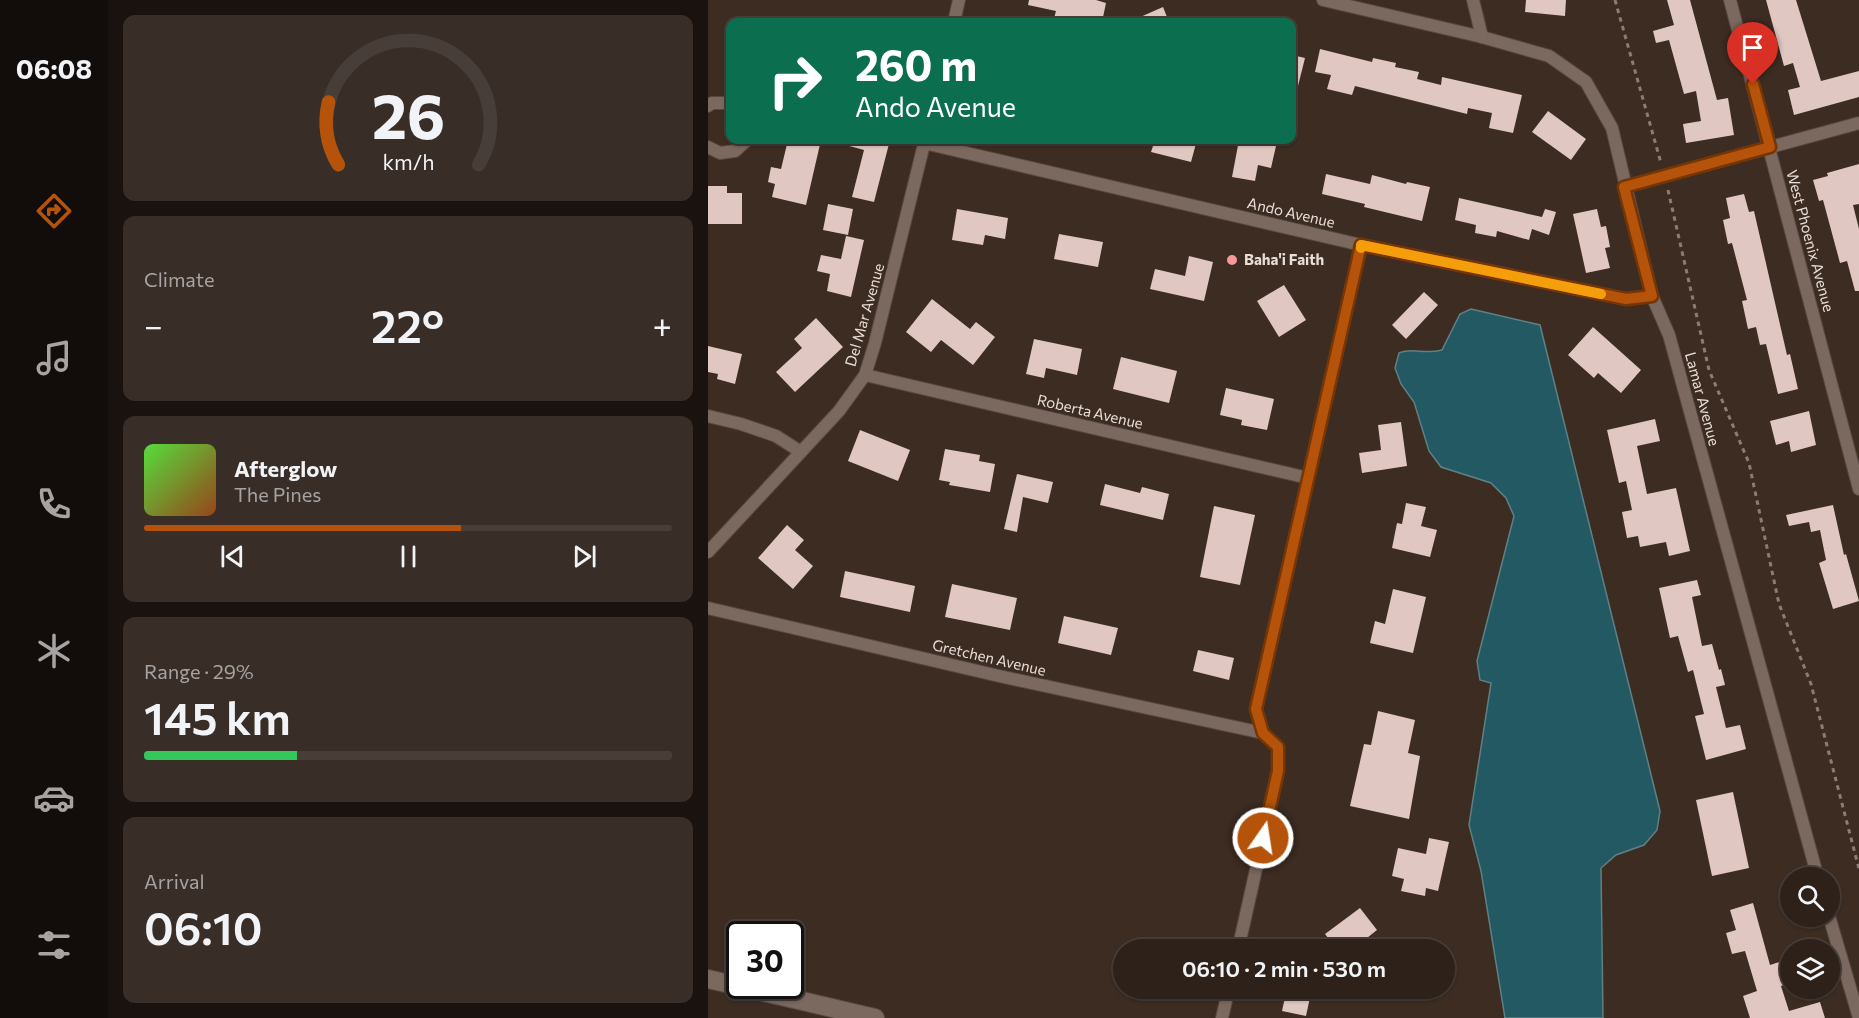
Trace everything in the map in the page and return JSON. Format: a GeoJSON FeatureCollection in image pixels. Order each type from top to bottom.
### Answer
{"type":"FeatureCollection","features":[{"type":"Feature","properties":{"kind":"main road"},"geometry":{"type":"LineString","coordinates":[[708,979],[875,1018]]}},
{"type":"Feature","properties":{"kind":"street"},"geometry":{"type":"LineString","coordinates":[[955,18],[959,0]]}},
{"type":"Feature","properties":{"kind":"street","name":"Lamar Avenue"},"geometry":{"type":"LineString","coordinates":[[1323,0],[1482,37],[1549,56],[1586,82],[1612,129],[1624,187],[1652,296],[1669,334],[1815,867]]}},
{"type":"Feature","properties":{"kind":"street"},"geometry":{"type":"LineString","coordinates":[[1473,0],[1482,37]]}},
{"type":"Feature","properties":{"kind":"street","name":"West Phoenix Avenue"},"geometry":{"type":"LineString","coordinates":[[1730,0],[1859,489]]}},
{"type":"Feature","properties":{"kind":"street"},"geometry":{"type":"LineString","coordinates":[[708,106],[712,103],[726,103]]}},
{"type":"Feature","properties":{"kind":"street"},"geometry":{"type":"LineString","coordinates":[[1624,187],[1859,123]]}},
{"type":"Feature","properties":{"kind":"street"},"geometry":{"type":"LineString","coordinates":[[708,147],[720,153],[735,151],[743,144]]}},
{"type":"Feature","properties":{"kind":"street","name":"Del Mar Avenue"},"geometry":{"type":"LineString","coordinates":[[708,552],[839,411],[865,375],[924,144]]}},
{"type":"Feature","properties":{"kind":"street","name":"Ando Avenue"},"geometry":{"type":"LineString","coordinates":[[938,144],[1361,245],[1626,299],[1652,296]]}},
{"type":"Feature","properties":{"kind":"street"},"geometry":{"type":"LineString","coordinates":[[1240,939],[1278,771],[1278,747],[1263,733],[1256,709],[1361,245]]}},
{"type":"Feature","properties":{"kind":"street","name":"Roberta Avenue"},"geometry":{"type":"LineString","coordinates":[[865,375],[1308,478]]}},
{"type":"Feature","properties":{"kind":"street"},"geometry":{"type":"LineString","coordinates":[[708,416],[776,436],[801,452]]}},
{"type":"Feature","properties":{"kind":"street","name":"Gretchen Avenue"},"geometry":{"type":"LineString","coordinates":[[708,608],[999,676],[1263,733]]}},
{"type":"Feature","properties":{"kind":"street"},"geometry":{"type":"LineString","coordinates":[[1832,927],[1859,1018]]}},
{"type":"Feature","properties":{"kind":"street"},"geometry":{"type":"LineString","coordinates":[[1222,1018],[1226,999]]}},
{"type":"Feature","properties":{"kind":"path"},"geometry":{"type":"LineString","coordinates":[[1615,0],[1665,176],[1709,370],[1749,463],[1779,604],[1811,684],[1859,869]]}},
{"type":"Feature","properties":{"kind":"water"},"geometry":{"type":"Polygon","coordinates":[[[1471,309],[1540,325],[1660,811],[1657,830],[1644,845],[1616,855],[1601,868],[1603,1018],[1505,1018],[1481,871],[1469,825],[1491,683],[1480,680],[1477,661],[1514,516],[1506,498],[1491,483],[1441,467],[1429,451],[1414,402],[1401,384],[1395,368],[1399,353],[1404,351],[1442,350],[1460,314],[1471,309]]]}},
{"type":"Feature","properties":{"kind":"building"},"geometry":{"type":"Polygon","coordinates":[[[1029,0],[1096,0],[1106,3],[1103,18],[1054,18],[1056,11],[1028,5],[1029,0]]]}},
{"type":"Feature","properties":{"kind":"building"},"geometry":{"type":"Polygon","coordinates":[[[1526,0],[1566,0],[1565,16],[1525,12],[1526,0]]]}},
{"type":"Feature","properties":{"kind":"building"},"geometry":{"type":"Polygon","coordinates":[[[1667,0],[1690,0],[1717,100],[1728,98],[1734,135],[1686,143],[1683,124],[1701,121],[1696,91],[1684,94],[1669,40],[1656,43],[1653,31],[1674,25],[1667,0]]]}},
{"type":"Feature","properties":{"kind":"building"},"geometry":{"type":"Polygon","coordinates":[[[1766,0],[1796,0],[1821,81],[1859,71],[1859,97],[1794,115],[1788,90],[1800,87],[1793,63],[1784,66],[1766,0]]]}},
{"type":"Feature","properties":{"kind":"building"},"geometry":{"type":"Polygon","coordinates":[[[1163,7],[1167,18],[1138,18],[1163,7]]]}},
{"type":"Feature","properties":{"kind":"building"},"geometry":{"type":"Polygon","coordinates":[[[1320,49],[1372,62],[1373,58],[1396,63],[1395,67],[1419,72],[1417,79],[1441,85],[1442,77],[1522,95],[1513,133],[1489,128],[1492,113],[1468,108],[1467,114],[1355,86],[1352,95],[1327,89],[1331,75],[1315,72],[1320,49]]]}},
{"type":"Feature","properties":{"kind":"building"},"geometry":{"type":"Polygon","coordinates":[[[1296,56],[1305,58],[1296,94],[1296,56]]]}},
{"type":"Feature","properties":{"kind":"building"},"geometry":{"type":"Polygon","coordinates":[[[1548,111],[1586,139],[1571,160],[1532,132],[1548,111]]]}},
{"type":"Feature","properties":{"kind":"building"},"geometry":{"type":"Polygon","coordinates":[[[787,144],[820,144],[806,205],[772,197],[775,184],[768,182],[771,167],[781,169],[787,144]]]}},
{"type":"Feature","properties":{"kind":"building"},"geometry":{"type":"Polygon","coordinates":[[[842,144],[889,144],[874,202],[852,197],[864,150],[842,144]]]}},
{"type":"Feature","properties":{"kind":"building"},"geometry":{"type":"Polygon","coordinates":[[[1154,144],[1196,144],[1191,162],[1151,152],[1154,144]]]}},
{"type":"Feature","properties":{"kind":"building"},"geometry":{"type":"Polygon","coordinates":[[[1238,144],[1276,146],[1271,168],[1258,165],[1255,181],[1232,177],[1238,144]]]}},
{"type":"Feature","properties":{"kind":"building"},"geometry":{"type":"Polygon","coordinates":[[[1859,164],[1859,204],[1853,205],[1859,229],[1859,291],[1855,291],[1847,261],[1840,263],[1823,200],[1819,201],[1813,180],[1828,176],[1827,173],[1859,164]]]}},
{"type":"Feature","properties":{"kind":"building"},"geometry":{"type":"Polygon","coordinates":[[[1326,174],[1370,184],[1372,175],[1406,184],[1407,182],[1430,187],[1422,221],[1322,194],[1326,174]]]}},
{"type":"Feature","properties":{"kind":"building"},"geometry":{"type":"Polygon","coordinates":[[[708,186],[727,186],[727,193],[742,193],[742,224],[708,224],[708,186]]]}},
{"type":"Feature","properties":{"kind":"building"},"geometry":{"type":"Polygon","coordinates":[[[1744,194],[1749,212],[1754,211],[1787,355],[1790,354],[1798,389],[1778,394],[1766,344],[1760,345],[1756,327],[1748,329],[1742,301],[1747,300],[1732,243],[1728,244],[1723,220],[1730,218],[1726,198],[1744,194]]]}},
{"type":"Feature","properties":{"kind":"building"},"geometry":{"type":"Polygon","coordinates":[[[1459,198],[1542,217],[1545,209],[1556,212],[1549,235],[1532,229],[1529,240],[1497,231],[1496,237],[1475,233],[1476,225],[1455,220],[1459,198]]]}},
{"type":"Feature","properties":{"kind":"building"},"geometry":{"type":"Polygon","coordinates":[[[828,204],[853,209],[848,235],[823,230],[828,204]]]}},
{"type":"Feature","properties":{"kind":"building"},"geometry":{"type":"Polygon","coordinates":[[[957,209],[1008,218],[1005,239],[985,235],[983,245],[952,240],[957,209]]]}},
{"type":"Feature","properties":{"kind":"building"},"geometry":{"type":"Polygon","coordinates":[[[1597,209],[1601,227],[1606,226],[1610,247],[1605,248],[1610,268],[1586,273],[1573,214],[1597,209]]]}},
{"type":"Feature","properties":{"kind":"building"},"geometry":{"type":"Polygon","coordinates":[[[1059,234],[1103,242],[1098,267],[1054,259],[1059,234]]]}},
{"type":"Feature","properties":{"kind":"building"},"geometry":{"type":"Polygon","coordinates":[[[846,236],[864,240],[851,297],[827,291],[830,274],[817,271],[821,255],[841,259],[846,236]]]}},
{"type":"Feature","properties":{"kind":"building"},"geometry":{"type":"Polygon","coordinates":[[[1189,256],[1213,262],[1204,301],[1150,289],[1155,269],[1185,276],[1189,256]]]}},
{"type":"Feature","properties":{"kind":"building"},"geometry":{"type":"Polygon","coordinates":[[[1284,285],[1306,320],[1279,337],[1257,301],[1284,285]]]}},
{"type":"Feature","properties":{"kind":"building"},"geometry":{"type":"Polygon","coordinates":[[[1424,292],[1438,305],[1406,339],[1392,325],[1424,292]]]}},
{"type":"Feature","properties":{"kind":"building"},"geometry":{"type":"Polygon","coordinates":[[[932,299],[970,329],[976,322],[995,337],[973,365],[941,340],[931,352],[906,332],[932,299]]]}},
{"type":"Feature","properties":{"kind":"building"},"geometry":{"type":"Polygon","coordinates":[[[816,318],[843,347],[795,392],[776,372],[802,348],[794,339],[816,318]]]}},
{"type":"Feature","properties":{"kind":"building"},"geometry":{"type":"Polygon","coordinates":[[[1593,327],[1641,370],[1621,393],[1598,373],[1594,378],[1568,355],[1593,327]]]}},
{"type":"Feature","properties":{"kind":"building"},"geometry":{"type":"Polygon","coordinates":[[[1034,339],[1082,349],[1077,375],[1046,368],[1044,378],[1026,374],[1034,339]]]}},
{"type":"Feature","properties":{"kind":"building"},"geometry":{"type":"Polygon","coordinates":[[[708,346],[742,354],[735,384],[717,379],[718,374],[708,372],[708,346]]]}},
{"type":"Feature","properties":{"kind":"building"},"geometry":{"type":"Polygon","coordinates":[[[1121,357],[1177,371],[1169,403],[1113,389],[1121,357]]]}},
{"type":"Feature","properties":{"kind":"building"},"geometry":{"type":"Polygon","coordinates":[[[1226,388],[1274,399],[1267,430],[1241,425],[1242,420],[1220,415],[1226,388]]]}},
{"type":"Feature","properties":{"kind":"building"},"geometry":{"type":"Polygon","coordinates":[[[1809,411],[1816,445],[1791,452],[1789,441],[1776,445],[1770,421],[1809,411]]]}},
{"type":"Feature","properties":{"kind":"building"},"geometry":{"type":"Polygon","coordinates":[[[1655,419],[1660,441],[1637,446],[1647,494],[1676,488],[1690,551],[1669,556],[1666,542],[1640,547],[1638,536],[1627,538],[1622,512],[1632,510],[1626,481],[1619,483],[1607,430],[1655,419]]]}},
{"type":"Feature","properties":{"kind":"building"},"geometry":{"type":"Polygon","coordinates":[[[1401,422],[1407,466],[1362,473],[1359,453],[1381,450],[1378,425],[1401,422]]]}},
{"type":"Feature","properties":{"kind":"building"},"geometry":{"type":"Polygon","coordinates":[[[860,430],[910,450],[898,481],[848,461],[860,430]]]}},
{"type":"Feature","properties":{"kind":"building"},"geometry":{"type":"Polygon","coordinates":[[[945,449],[980,455],[979,461],[995,464],[990,492],[949,485],[950,482],[939,480],[945,449]]]}},
{"type":"Feature","properties":{"kind":"building"},"geometry":{"type":"Polygon","coordinates":[[[1017,474],[1053,482],[1048,503],[1023,497],[1017,532],[1004,529],[1017,474]]]}},
{"type":"Feature","properties":{"kind":"building"},"geometry":{"type":"Polygon","coordinates":[[[1105,484],[1140,493],[1142,487],[1169,494],[1163,520],[1100,505],[1105,484]]]}},
{"type":"Feature","properties":{"kind":"building"},"geometry":{"type":"Polygon","coordinates":[[[1406,503],[1426,507],[1421,526],[1437,530],[1430,557],[1392,548],[1397,523],[1402,524],[1406,503]]]}},
{"type":"Feature","properties":{"kind":"building"},"geometry":{"type":"Polygon","coordinates":[[[1833,505],[1844,555],[1846,554],[1859,601],[1833,609],[1819,563],[1826,560],[1820,530],[1811,532],[1809,522],[1789,526],[1786,515],[1833,505]]]}},
{"type":"Feature","properties":{"kind":"building"},"geometry":{"type":"Polygon","coordinates":[[[1214,506],[1255,515],[1240,585],[1200,577],[1214,506]]]}},
{"type":"Feature","properties":{"kind":"building"},"geometry":{"type":"Polygon","coordinates":[[[787,525],[804,540],[795,550],[813,566],[793,589],[758,558],[787,525]]]}},
{"type":"Feature","properties":{"kind":"building"},"geometry":{"type":"Polygon","coordinates":[[[845,571],[915,586],[910,612],[840,597],[845,571]]]}},
{"type":"Feature","properties":{"kind":"building"},"geometry":{"type":"Polygon","coordinates":[[[1697,580],[1701,595],[1692,597],[1702,646],[1712,644],[1719,670],[1721,669],[1725,685],[1716,687],[1726,728],[1740,725],[1746,749],[1706,760],[1695,716],[1704,714],[1693,670],[1688,672],[1678,636],[1670,638],[1659,588],[1697,580]]]}},
{"type":"Feature","properties":{"kind":"building"},"geometry":{"type":"Polygon","coordinates":[[[952,584],[1017,598],[1010,630],[945,617],[952,584]]]}},
{"type":"Feature","properties":{"kind":"building"},"geometry":{"type":"Polygon","coordinates":[[[1393,589],[1426,597],[1413,653],[1370,643],[1375,621],[1385,624],[1393,589]]]}},
{"type":"Feature","properties":{"kind":"building"},"geometry":{"type":"Polygon","coordinates":[[[1064,616],[1118,628],[1111,655],[1058,643],[1064,616]]]}},
{"type":"Feature","properties":{"kind":"building"},"geometry":{"type":"Polygon","coordinates":[[[1198,650],[1234,658],[1229,680],[1193,671],[1198,650]]]}},
{"type":"Feature","properties":{"kind":"building"},"geometry":{"type":"Polygon","coordinates":[[[1378,711],[1415,720],[1408,753],[1420,756],[1409,819],[1350,806],[1364,744],[1371,745],[1378,711]]]}},
{"type":"Feature","properties":{"kind":"building"},"geometry":{"type":"Polygon","coordinates":[[[1733,792],[1749,868],[1712,876],[1696,800],[1733,792]]]}},
{"type":"Feature","properties":{"kind":"building"},"geometry":{"type":"Polygon","coordinates":[[[1429,838],[1449,842],[1438,891],[1426,888],[1425,896],[1401,891],[1404,879],[1392,876],[1398,848],[1426,854],[1429,838]]]}},
{"type":"Feature","properties":{"kind":"building"},"geometry":{"type":"Polygon","coordinates":[[[1753,903],[1770,965],[1780,962],[1780,999],[1785,999],[1789,1011],[1820,1002],[1825,1018],[1750,1018],[1743,996],[1757,991],[1745,951],[1732,954],[1726,933],[1736,930],[1730,910],[1753,903]]]}},
{"type":"Feature","properties":{"kind":"building"},"geometry":{"type":"Polygon","coordinates":[[[1360,908],[1377,930],[1366,939],[1329,939],[1325,934],[1360,908]]]}},
{"type":"Feature","properties":{"kind":"building"},"geometry":{"type":"Polygon","coordinates":[[[1285,999],[1310,999],[1306,1016],[1282,1011],[1285,999]]]}},
{"type":"Feature","properties":{"kind":"slow traffic"},"geometry":{"type":"LineString","coordinates":[[1361,248],[1361,245],[1601,294]]}},
{"type":"Feature","properties":{"kind":"place","name":"Baha'i Faith"},"geometry":{"type":"Point","coordinates":[1232,260]}},
{"type":"Feature","properties":{"kind":"route"},"geometry":{"type":"LineString","coordinates":[[1263,838],[1278,771],[1278,747],[1263,733],[1256,709],[1361,245],[1626,299],[1652,296],[1624,187],[1770,147],[1753,84]]}}]}
